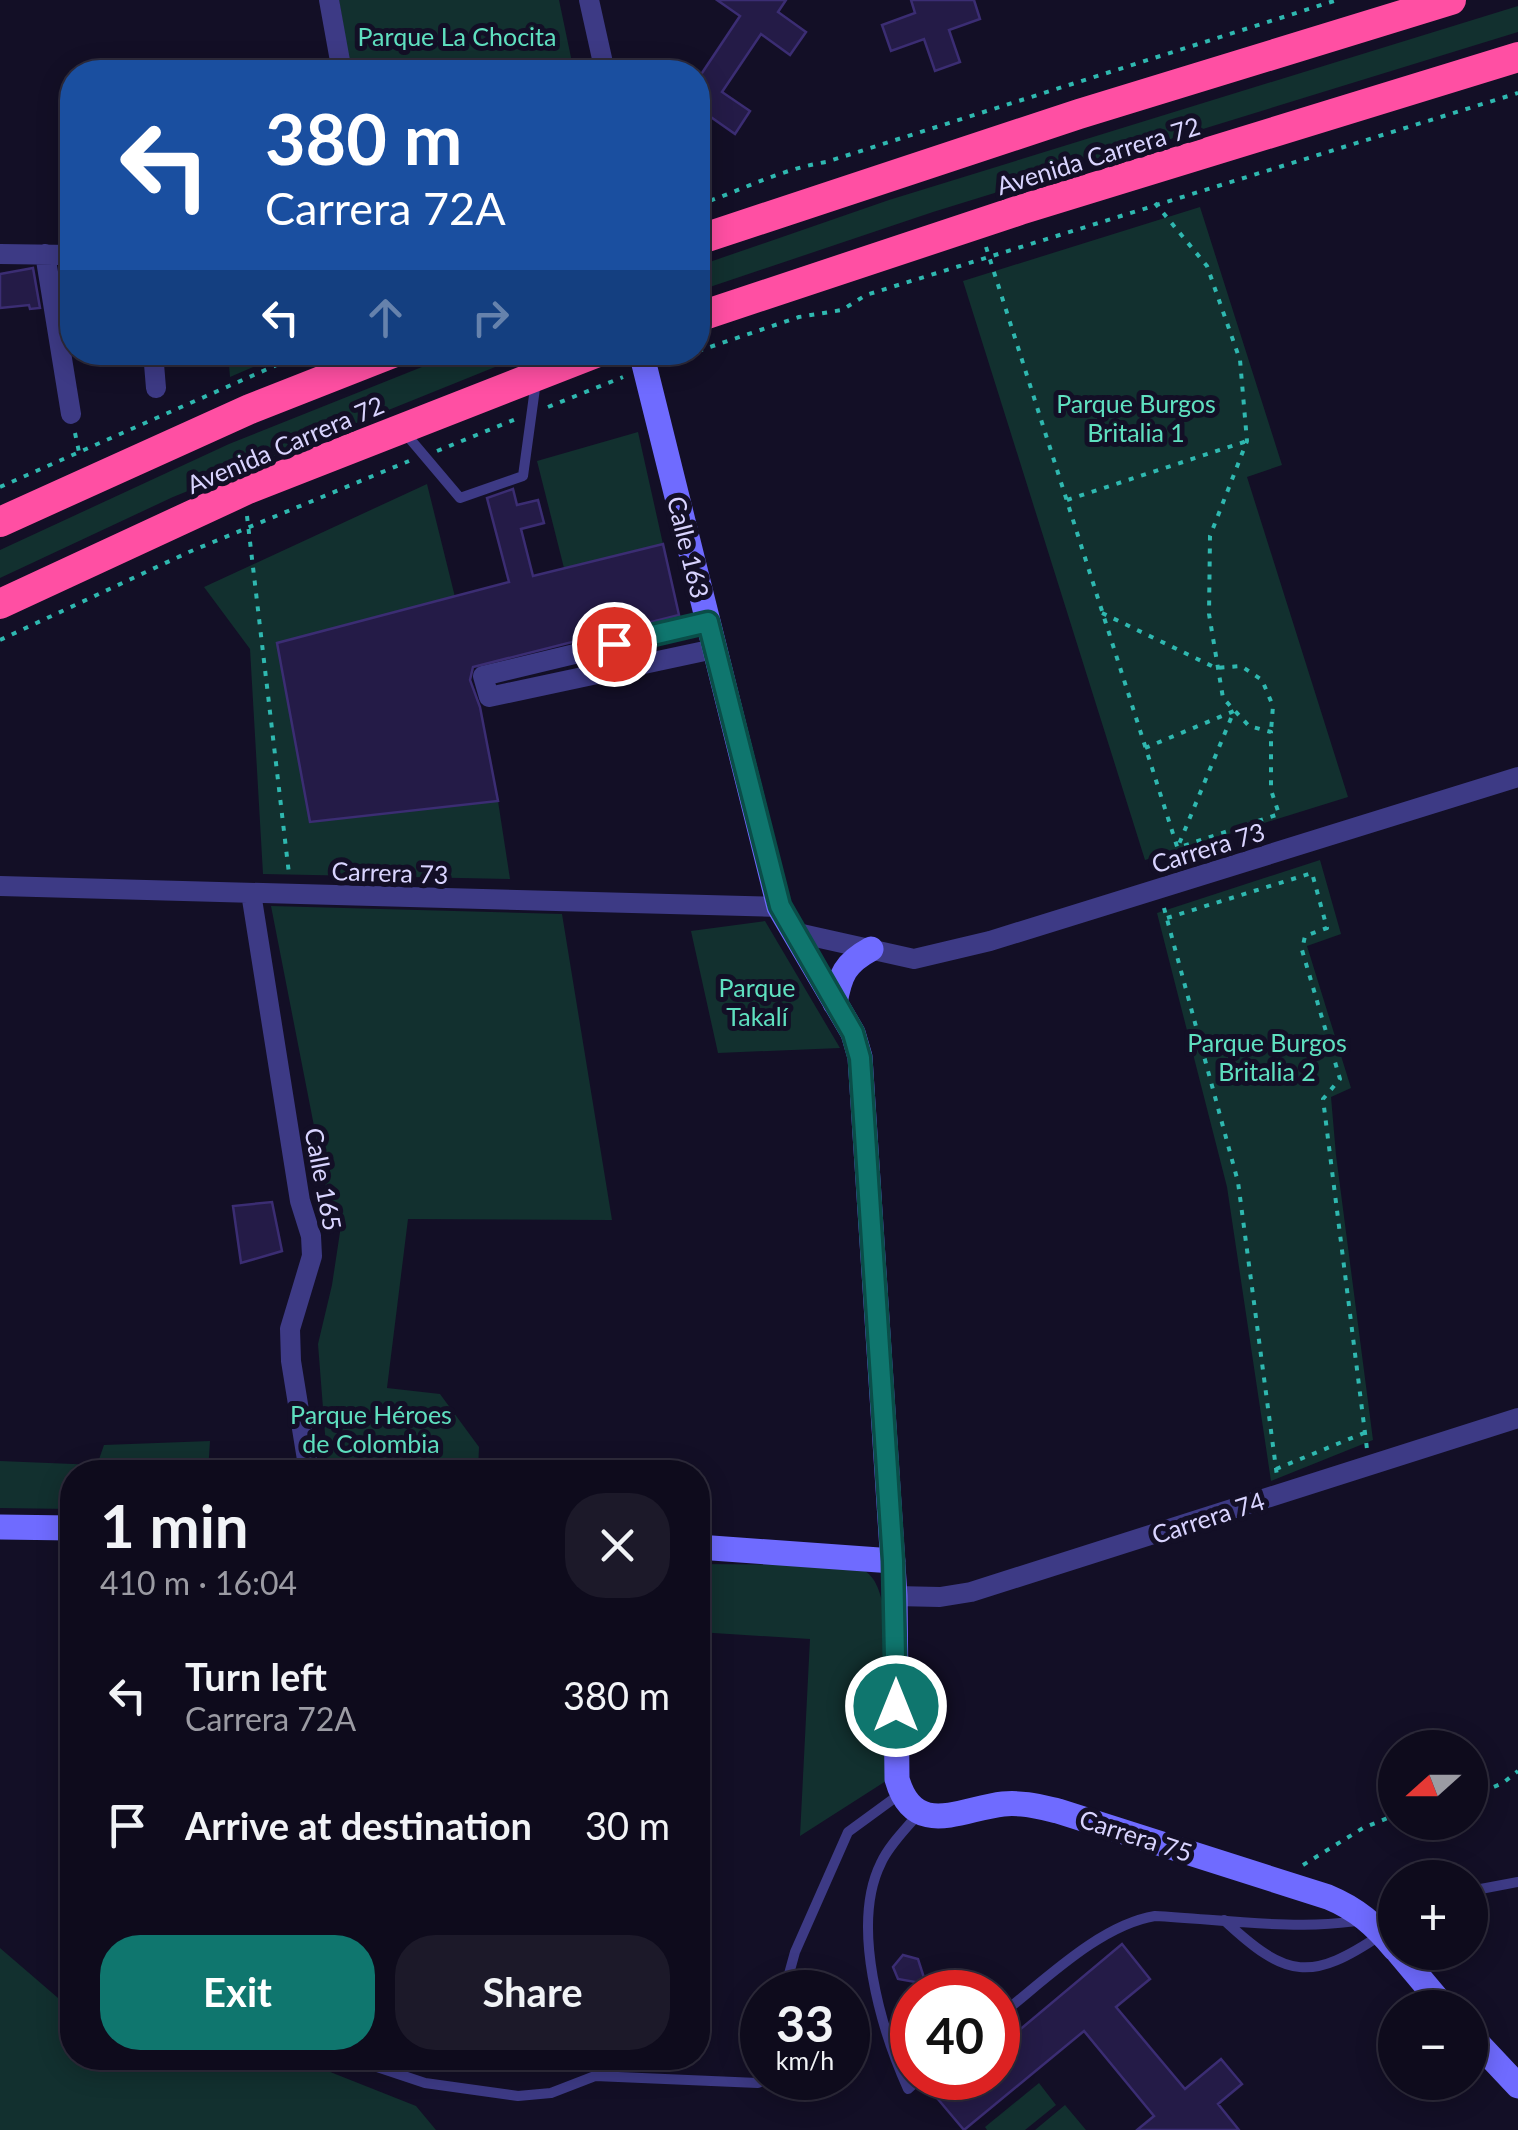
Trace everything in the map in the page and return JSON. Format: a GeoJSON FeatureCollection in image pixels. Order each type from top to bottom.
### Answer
{"type":"FeatureCollection","features":[{"type":"Feature","properties":{"kind":"highway","name":"Avenida Carrera 72"},"geometry":{"type":"LineString","coordinates":[[710,236],[1079,114],[1452,0]]}},
{"type":"Feature","properties":{"kind":"highway","name":"Avenida Carrera 72"},"geometry":{"type":"LineString","coordinates":[[710,313],[979,223],[1518,57]]}},
{"type":"Feature","properties":{"kind":"highway","name":"Avenida Carrera 72"},"geometry":{"type":"LineString","coordinates":[[0,522],[250,409],[361,365]]}},
{"type":"Feature","properties":{"kind":"highway","name":"Avenida Carrera 72"},"geometry":{"type":"LineString","coordinates":[[0,604],[244,491],[564,365]]}},
{"type":"Feature","properties":{"kind":"street"},"geometry":{"type":"LineString","coordinates":[[329,0],[340,60]]}},
{"type":"Feature","properties":{"kind":"street"},"geometry":{"type":"LineString","coordinates":[[589,0],[602,60]]}},
{"type":"Feature","properties":{"kind":"street"},"geometry":{"type":"LineString","coordinates":[[0,254],[60,254]]}},
{"type":"Feature","properties":{"kind":"street"},"geometry":{"type":"LineString","coordinates":[[45,254],[60,343]]}},
{"type":"Feature","properties":{"kind":"street"},"geometry":{"type":"LineString","coordinates":[[64,365],[72,414]]}},
{"type":"Feature","properties":{"kind":"street"},"geometry":{"type":"LineString","coordinates":[[155,365],[156,388]]}},
{"type":"Feature","properties":{"kind":"street","name":"Calle 163"},"geometry":{"type":"LineString","coordinates":[[644,365],[780,906],[853,1033],[864,1080],[895,1596],[896,1779],[901,1794]]}},
{"type":"Feature","properties":{"kind":"street"},"geometry":{"type":"LineString","coordinates":[[708,622],[484,676],[488,697],[714,649]]}},
{"type":"Feature","properties":{"kind":"street"},"geometry":{"type":"LineString","coordinates":[[648,637],[654,662]]}},
{"type":"Feature","properties":{"kind":"street","name":"Carrera 73"},"geometry":{"type":"LineString","coordinates":[[793,932],[914,958],[990,941],[1518,777]]}},
{"type":"Feature","properties":{"kind":"street","name":"Carrera 73"},"geometry":{"type":"LineString","coordinates":[[0,886],[780,906]]}},
{"type":"Feature","properties":{"kind":"street","name":"Calle 165"},"geometry":{"type":"LineString","coordinates":[[251,893],[300,1202],[311,1236],[309,1270],[290,1329],[306,1460]]}},
{"type":"Feature","properties":{"kind":"street"},"geometry":{"type":"LineString","coordinates":[[835,1003],[843,969],[871,949]]}},
{"type":"Feature","properties":{"kind":"street","name":"Carrera 74"},"geometry":{"type":"LineString","coordinates":[[895,1596],[940,1597],[971,1592],[1518,1418]]}},
{"type":"Feature","properties":{"kind":"street"},"geometry":{"type":"LineString","coordinates":[[0,1527],[60,1528]]}},
{"type":"Feature","properties":{"kind":"street"},"geometry":{"type":"LineString","coordinates":[[710,1548],[893,1561]]}},
{"type":"Feature","properties":{"kind":"street"},"geometry":{"type":"LineString","coordinates":[[901,1794],[919,1812]]}},
{"type":"Feature","properties":{"kind":"street","name":"Carrera 75"},"geometry":{"type":"LineString","coordinates":[[919,1812],[934,1817],[1020,1803],[1058,1810],[1350,1906],[1378,1927]]}},
{"type":"Feature","properties":{"kind":"street"},"geometry":{"type":"LineString","coordinates":[[1415,1970],[1430,1990]]}},
{"type":"Feature","properties":{"kind":"street"},"geometry":{"type":"LineString","coordinates":[[1488,2054],[1518,2086]]}},
{"type":"Feature","properties":{"kind":"lane"},"geometry":{"type":"LineString","coordinates":[[401,428],[460,498],[523,476],[537,375]]}},
{"type":"Feature","properties":{"kind":"lane"},"geometry":{"type":"LineString","coordinates":[[790,1970],[848,1832],[901,1794]]}},
{"type":"Feature","properties":{"kind":"lane"},"geometry":{"type":"LineString","coordinates":[[890,2049],[875,1991],[867,1903],[881,1862],[919,1812]]}},
{"type":"Feature","properties":{"kind":"lane"},"geometry":{"type":"LineString","coordinates":[[1488,1888],[1518,1882]]}},
{"type":"Feature","properties":{"kind":"lane"},"geometry":{"type":"LineString","coordinates":[[1020,2000],[1110,1931],[1155,1916],[1320,1925],[1378,1933]]}},
{"type":"Feature","properties":{"kind":"lane"},"geometry":{"type":"LineString","coordinates":[[1223,1919],[1264,1953],[1290,1967],[1310,1969],[1336,1963],[1378,1940]]}},
{"type":"Feature","properties":{"kind":"lane"},"geometry":{"type":"LineString","coordinates":[[386,2070],[425,2083],[518,2096],[551,2093],[595,2076],[740,2081]]}},
{"type":"Feature","properties":{"kind":"path"},"geometry":{"type":"LineString","coordinates":[[710,201],[784,171],[826,162],[1337,0]]}},
{"type":"Feature","properties":{"kind":"path"},"geometry":{"type":"LineString","coordinates":[[710,347],[799,318],[842,310],[866,295],[1154,203],[1518,93]]}},
{"type":"Feature","properties":{"kind":"path"},"geometry":{"type":"LineString","coordinates":[[1154,203],[1207,266],[1240,360],[1247,441],[1210,536],[1209,614],[1223,698],[1250,726],[1270,732]]}},
{"type":"Feature","properties":{"kind":"path"},"geometry":{"type":"LineString","coordinates":[[979,223],[1187,880]]}},
{"type":"Feature","properties":{"kind":"path"},"geometry":{"type":"LineString","coordinates":[[0,487],[277,365]]}},
{"type":"Feature","properties":{"kind":"path"},"geometry":{"type":"LineString","coordinates":[[0,640],[248,527],[530,414],[633,365]]}},
{"type":"Feature","properties":{"kind":"path"},"geometry":{"type":"LineString","coordinates":[[1066,500],[1247,441]]}},
{"type":"Feature","properties":{"kind":"path"},"geometry":{"type":"LineString","coordinates":[[244,491],[291,894]]}},
{"type":"Feature","properties":{"kind":"path"},"geometry":{"type":"LineString","coordinates":[[1102,613],[1216,668],[1241,666],[1262,680],[1273,706],[1271,790],[1279,814],[1177,848]]}},
{"type":"Feature","properties":{"kind":"path"},"geometry":{"type":"LineString","coordinates":[[1146,748],[1234,711]]}},
{"type":"Feature","properties":{"kind":"path"},"geometry":{"type":"LineString","coordinates":[[1177,848],[1234,711]]}},
{"type":"Feature","properties":{"kind":"path"},"geometry":{"type":"LineString","coordinates":[[1167,918],[1312,873],[1327,928],[1305,936],[1302,950],[1340,1079],[1323,1099],[1369,1465]]}},
{"type":"Feature","properties":{"kind":"path"},"geometry":{"type":"LineString","coordinates":[[1159,889],[1238,1182],[1280,1494]]}},
{"type":"Feature","properties":{"kind":"path"},"geometry":{"type":"LineString","coordinates":[[1276,1468],[1365,1432]]}},
{"type":"Feature","properties":{"kind":"path"},"geometry":{"type":"LineString","coordinates":[[1488,1789],[1518,1772]]}},
{"type":"Feature","properties":{"kind":"path"},"geometry":{"type":"LineString","coordinates":[[1278,1881],[1348,1836],[1378,1823]]}},
{"type":"Feature","properties":{"kind":"green space","name":"Parque La Chocita"},"geometry":{"type":"Polygon","coordinates":[[[339,0],[559,0],[572,60],[349,60],[339,0]]]}},
{"type":"Feature","properties":{"kind":"green space"},"geometry":{"type":"Polygon","coordinates":[[[1518,6],[1518,32],[933,212],[710,287],[710,262],[889,200],[1518,6]]]}},
{"type":"Feature","properties":{"kind":"green space","name":"Parque Burgos Britalia 1"},"geometry":{"type":"Polygon","coordinates":[[[1200,207],[1282,465],[1247,477],[1348,797],[1145,860],[963,281],[1200,207]]]}},
{"type":"Feature","properties":{"kind":"green space"},"geometry":{"type":"Polygon","coordinates":[[[229,365],[258,365],[230,377],[229,365]]]}},
{"type":"Feature","properties":{"kind":"green space"},"geometry":{"type":"Polygon","coordinates":[[[427,365],[500,365],[173,497],[0,578],[0,550],[229,444],[427,365]]]}},
{"type":"Feature","properties":{"kind":"green space"},"geometry":{"type":"Polygon","coordinates":[[[638,432],[663,544],[564,568],[537,461],[638,432]]]}},
{"type":"Feature","properties":{"kind":"green space"},"geometry":{"type":"Polygon","coordinates":[[[427,484],[455,597],[310,822],[498,801],[510,879],[263,874],[250,649],[204,587],[427,484]]]}},
{"type":"Feature","properties":{"kind":"green space","name":"Parque Burgos Britalia 2"},"geometry":{"type":"Polygon","coordinates":[[[1320,860],[1341,934],[1307,946],[1351,1088],[1331,1097],[1373,1440],[1271,1481],[1227,1187],[1157,913],[1320,860]]]}},
{"type":"Feature","properties":{"kind":"green space","name":"Parque Héroes de Colombia"},"geometry":{"type":"Polygon","coordinates":[[[271,906],[562,914],[612,1220],[408,1219],[387,1388],[440,1394],[479,1447],[478,1460],[327,1460],[318,1344],[342,1219],[332,1218],[271,906]]]}},
{"type":"Feature","properties":{"kind":"green space","name":"Parque Takalí"},"geometry":{"type":"Polygon","coordinates":[[[765,921],[840,1048],[718,1053],[691,931],[765,921]]]}},
{"type":"Feature","properties":{"kind":"green space"},"geometry":{"type":"Polygon","coordinates":[[[210,1441],[209,1460],[99,1460],[104,1445],[210,1441]]]}},
{"type":"Feature","properties":{"kind":"green space"},"geometry":{"type":"Polygon","coordinates":[[[0,1461],[60,1463],[60,1509],[0,1508],[0,1461]]]}},
{"type":"Feature","properties":{"kind":"green space"},"geometry":{"type":"Polygon","coordinates":[[[710,1564],[848,1565],[867,1572],[878,1587],[882,1601],[886,1781],[800,1836],[810,1639],[710,1633],[710,1564]]]}},
{"type":"Feature","properties":{"kind":"green space"},"geometry":{"type":"Polygon","coordinates":[[[0,1948],[60,2000],[60,2070],[325,2070],[416,2106],[436,2130],[0,2130],[0,1948]]]}},
{"type":"Feature","properties":{"kind":"green space"},"geometry":{"type":"Polygon","coordinates":[[[1039,2083],[1056,2105],[1025,2130],[987,2130],[985,2127],[1039,2083]]]}},
{"type":"Feature","properties":{"kind":"green space"},"geometry":{"type":"Polygon","coordinates":[[[1065,2105],[1086,2130],[1035,2130],[1065,2105]]]}},
{"type":"Feature","properties":{"kind":"building"},"geometry":{"type":"Polygon","coordinates":[[[717,0],[786,0],[778,12],[806,32],[790,55],[761,34],[722,92],[750,111],[735,134],[710,116],[710,61],[740,16],[717,0]]]}},
{"type":"Feature","properties":{"kind":"building"},"geometry":{"type":"Polygon","coordinates":[[[911,0],[974,0],[980,19],[949,30],[960,62],[935,71],[924,39],[891,51],[882,25],[915,13],[911,0]]]}},
{"type":"Feature","properties":{"kind":"building"},"geometry":{"type":"Polygon","coordinates":[[[33,268],[40,308],[0,308],[0,274],[33,268]]]}},
{"type":"Feature","properties":{"kind":"building"},"geometry":{"type":"Polygon","coordinates":[[[513,489],[517,505],[538,500],[544,523],[521,529],[533,576],[663,544],[679,615],[473,667],[470,680],[480,707],[498,801],[310,822],[277,643],[509,582],[487,498],[513,489]]]}},
{"type":"Feature","properties":{"kind":"building"},"geometry":{"type":"Polygon","coordinates":[[[272,1202],[282,1251],[241,1263],[233,1206],[272,1202]]]}},
{"type":"Feature","properties":{"kind":"building"},"geometry":{"type":"Polygon","coordinates":[[[1122,1944],[1150,1979],[1116,2007],[1185,2089],[1221,2059],[1242,2084],[1218,2104],[1239,2130],[1137,2130],[1154,2116],[1084,2031],[1020,2084],[1020,2030],[1122,1944]]]}},
{"type":"Feature","properties":{"kind":"building"},"geometry":{"type":"Polygon","coordinates":[[[903,1955],[918,1959],[922,1970],[894,1970],[903,1955]]]}},
{"type":"Feature","properties":{"kind":"building"},"geometry":{"type":"Polygon","coordinates":[[[939,2100],[1000,2100],[964,2130],[939,2100]]]}},
{"type":"Feature","properties":{"kind":"route"},"geometry":{"type":"LineString","coordinates":[[614,644],[708,622],[780,906],[853,1033],[860,1058],[895,1596],[896,1706]]}}]}
